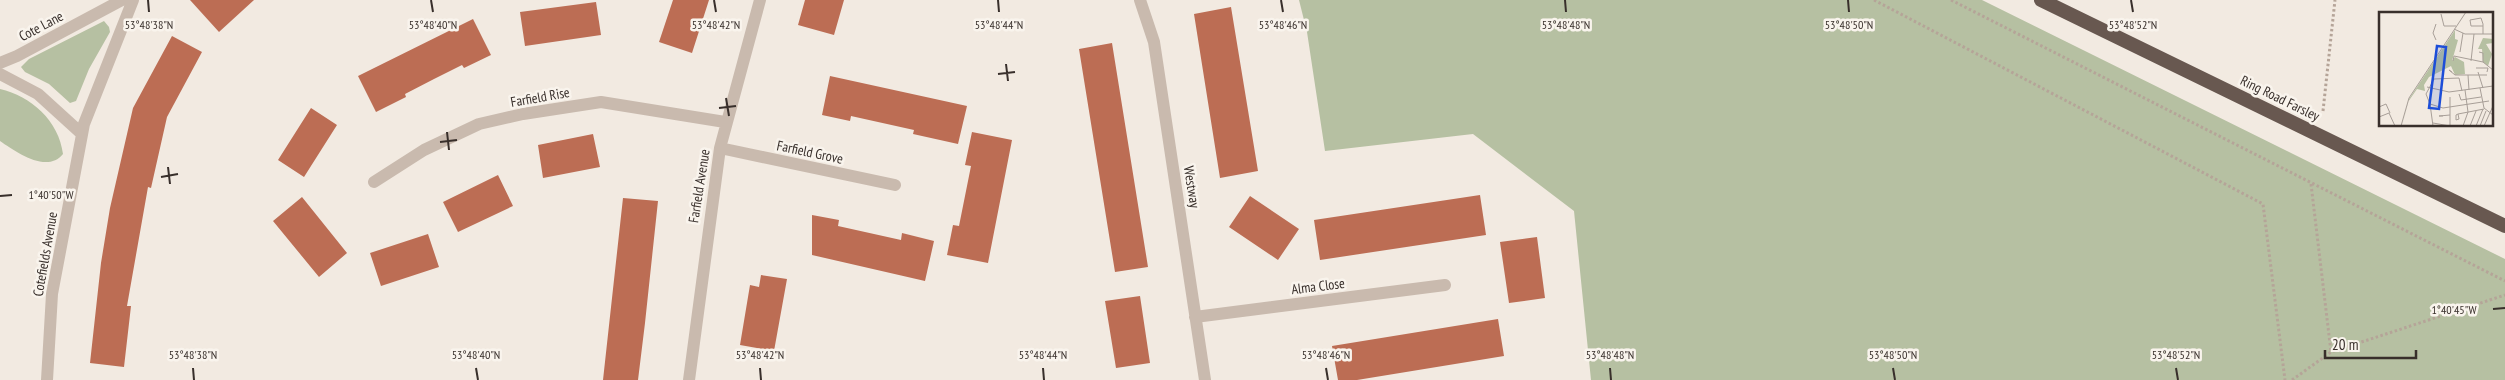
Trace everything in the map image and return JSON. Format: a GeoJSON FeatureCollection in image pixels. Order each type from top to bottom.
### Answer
{"type":"FeatureCollection","features":[{"type":"Feature","properties":{"kind":"highway","name":"Ring Road Farsley"},"geometry":{"type":"LineString","coordinates":[[2041,0],[2505,226]]}},
{"type":"Feature","properties":{"kind":"street","name":"Cote Lane"},"geometry":{"type":"LineString","coordinates":[[0,63],[122,0]]}},
{"type":"Feature","properties":{"kind":"street","name":"Cotefields Avenue"},"geometry":{"type":"LineString","coordinates":[[47,380],[52,294],[84,124],[133,0]]}},
{"type":"Feature","properties":{"kind":"street","name":"Farfield Avenue"},"geometry":{"type":"LineString","coordinates":[[689,380],[720,148],[725,122],[760,0]]}},
{"type":"Feature","properties":{"kind":"street","name":"Westway"},"geometry":{"type":"LineString","coordinates":[[1140,0],[1154,42],[1205,380]]}},
{"type":"Feature","properties":{"kind":"street"},"geometry":{"type":"LineString","coordinates":[[0,74],[38,94],[82,134]]}},
{"type":"Feature","properties":{"kind":"street","name":"Farfield Rise"},"geometry":{"type":"LineString","coordinates":[[374,182],[424,150],[471,128],[522,114],[601,102],[725,122]]}},
{"type":"Feature","properties":{"kind":"street","name":"Farfield Grove"},"geometry":{"type":"LineString","coordinates":[[720,148],[895,185]]}},
{"type":"Feature","properties":{"kind":"street","name":"Alma Close"},"geometry":{"type":"LineString","coordinates":[[1195,317],[1445,285]]}},
{"type":"Feature","properties":{"kind":"path"},"geometry":{"type":"LineString","coordinates":[[1874,0],[2263,204],[2285,380]]}},
{"type":"Feature","properties":{"kind":"path"},"geometry":{"type":"LineString","coordinates":[[1951,0],[2505,281]]}},
{"type":"Feature","properties":{"kind":"path"},"geometry":{"type":"LineString","coordinates":[[2323,111],[2335,0]]}},
{"type":"Feature","properties":{"kind":"path"},"geometry":{"type":"LineString","coordinates":[[2311,184],[2331,352]]}},
{"type":"Feature","properties":{"kind":"path"},"geometry":{"type":"LineString","coordinates":[[2292,380],[2331,352],[2505,295]]}},
{"type":"Feature","properties":{"kind":"green space"},"geometry":{"type":"Polygon","coordinates":[[[1299,0],[1982,0],[2505,259],[2505,380],[1591,380],[1574,211],[1473,134],[1325,151],[1307,32],[1299,0]]]}},
{"type":"Feature","properties":{"kind":"green space"},"geometry":{"type":"Polygon","coordinates":[[[104,21],[109,27],[110,32],[89,69],[76,101],[70,103],[49,84],[25,72],[21,67],[29,59],[104,21]]]}},
{"type":"Feature","properties":{"kind":"green space"},"geometry":{"type":"Polygon","coordinates":[[[0,89],[22,97],[42,112],[56,131],[63,154],[56,160],[40,162],[23,155],[0,141],[0,89]]]}},
{"type":"Feature","properties":{"kind":"building"},"geometry":{"type":"Polygon","coordinates":[[[190,0],[254,0],[219,32],[190,0]]]}},
{"type":"Feature","properties":{"kind":"building"},"geometry":{"type":"Polygon","coordinates":[[[673,0],[709,0],[692,53],[659,42],[673,0]]]}},
{"type":"Feature","properties":{"kind":"building"},"geometry":{"type":"Polygon","coordinates":[[[805,0],[844,0],[834,35],[798,25],[805,0]]]}},
{"type":"Feature","properties":{"kind":"building"},"geometry":{"type":"Polygon","coordinates":[[[596,2],[601,35],[525,46],[520,12],[596,2]]]}},
{"type":"Feature","properties":{"kind":"building"},"geometry":{"type":"Polygon","coordinates":[[[1231,7],[1258,171],[1220,178],[1194,14],[1231,7]]]}},
{"type":"Feature","properties":{"kind":"building"},"geometry":{"type":"Polygon","coordinates":[[[473,19],[491,55],[464,68],[462,65],[405,94],[406,97],[376,112],[358,76],[473,19]]]}},
{"type":"Feature","properties":{"kind":"building"},"geometry":{"type":"Polygon","coordinates":[[[172,36],[202,52],[167,117],[151,188],[148,187],[127,306],[131,306],[124,367],[90,363],[101,263],[110,208],[133,108],[172,36]]]}},
{"type":"Feature","properties":{"kind":"building"},"geometry":{"type":"Polygon","coordinates":[[[1112,43],[1148,267],[1115,272],[1079,49],[1112,43]]]}},
{"type":"Feature","properties":{"kind":"building"},"geometry":{"type":"Polygon","coordinates":[[[830,76],[967,106],[958,144],[913,134],[914,130],[851,116],[850,121],[822,115],[830,76]]]}},
{"type":"Feature","properties":{"kind":"building"},"geometry":{"type":"Polygon","coordinates":[[[311,108],[337,125],[304,177],[278,160],[311,108]]]}},
{"type":"Feature","properties":{"kind":"building"},"geometry":{"type":"Polygon","coordinates":[[[972,132],[1012,140],[988,263],[947,255],[953,225],[959,226],[971,166],[965,165],[972,132]]]}},
{"type":"Feature","properties":{"kind":"building"},"geometry":{"type":"Polygon","coordinates":[[[593,134],[600,167],[543,178],[538,145],[593,134]]]}},
{"type":"Feature","properties":{"kind":"building"},"geometry":{"type":"Polygon","coordinates":[[[498,175],[513,206],[458,232],[443,202],[498,175]]]}},
{"type":"Feature","properties":{"kind":"building"},"geometry":{"type":"Polygon","coordinates":[[[1480,195],[1486,235],[1320,260],[1314,220],[1480,195]]]}},
{"type":"Feature","properties":{"kind":"building"},"geometry":{"type":"Polygon","coordinates":[[[1250,196],[1299,229],[1278,260],[1229,227],[1250,196]]]}},
{"type":"Feature","properties":{"kind":"building"},"geometry":{"type":"Polygon","coordinates":[[[302,197],[347,253],[319,277],[273,221],[302,197]]]}},
{"type":"Feature","properties":{"kind":"building"},"geometry":{"type":"Polygon","coordinates":[[[623,198],[658,201],[645,323],[638,380],[603,380],[623,198]]]}},
{"type":"Feature","properties":{"kind":"building"},"geometry":{"type":"Polygon","coordinates":[[[812,215],[839,220],[838,226],[901,240],[902,233],[934,241],[925,281],[812,255],[812,215]]]}},
{"type":"Feature","properties":{"kind":"building"},"geometry":{"type":"Polygon","coordinates":[[[428,234],[439,267],[381,286],[370,253],[428,234]]]}},
{"type":"Feature","properties":{"kind":"building"},"geometry":{"type":"Polygon","coordinates":[[[1537,237],[1545,298],[1509,303],[1500,242],[1537,237]]]}},
{"type":"Feature","properties":{"kind":"building"},"geometry":{"type":"Polygon","coordinates":[[[761,275],[787,279],[774,351],[740,345],[750,285],[759,287],[761,275]]]}},
{"type":"Feature","properties":{"kind":"building"},"geometry":{"type":"Polygon","coordinates":[[[1140,296],[1150,363],[1116,368],[1105,301],[1140,296]]]}},
{"type":"Feature","properties":{"kind":"building"},"geometry":{"type":"Polygon","coordinates":[[[1498,319],[1504,356],[1357,380],[1338,380],[1332,346],[1498,319]]]}}]}
